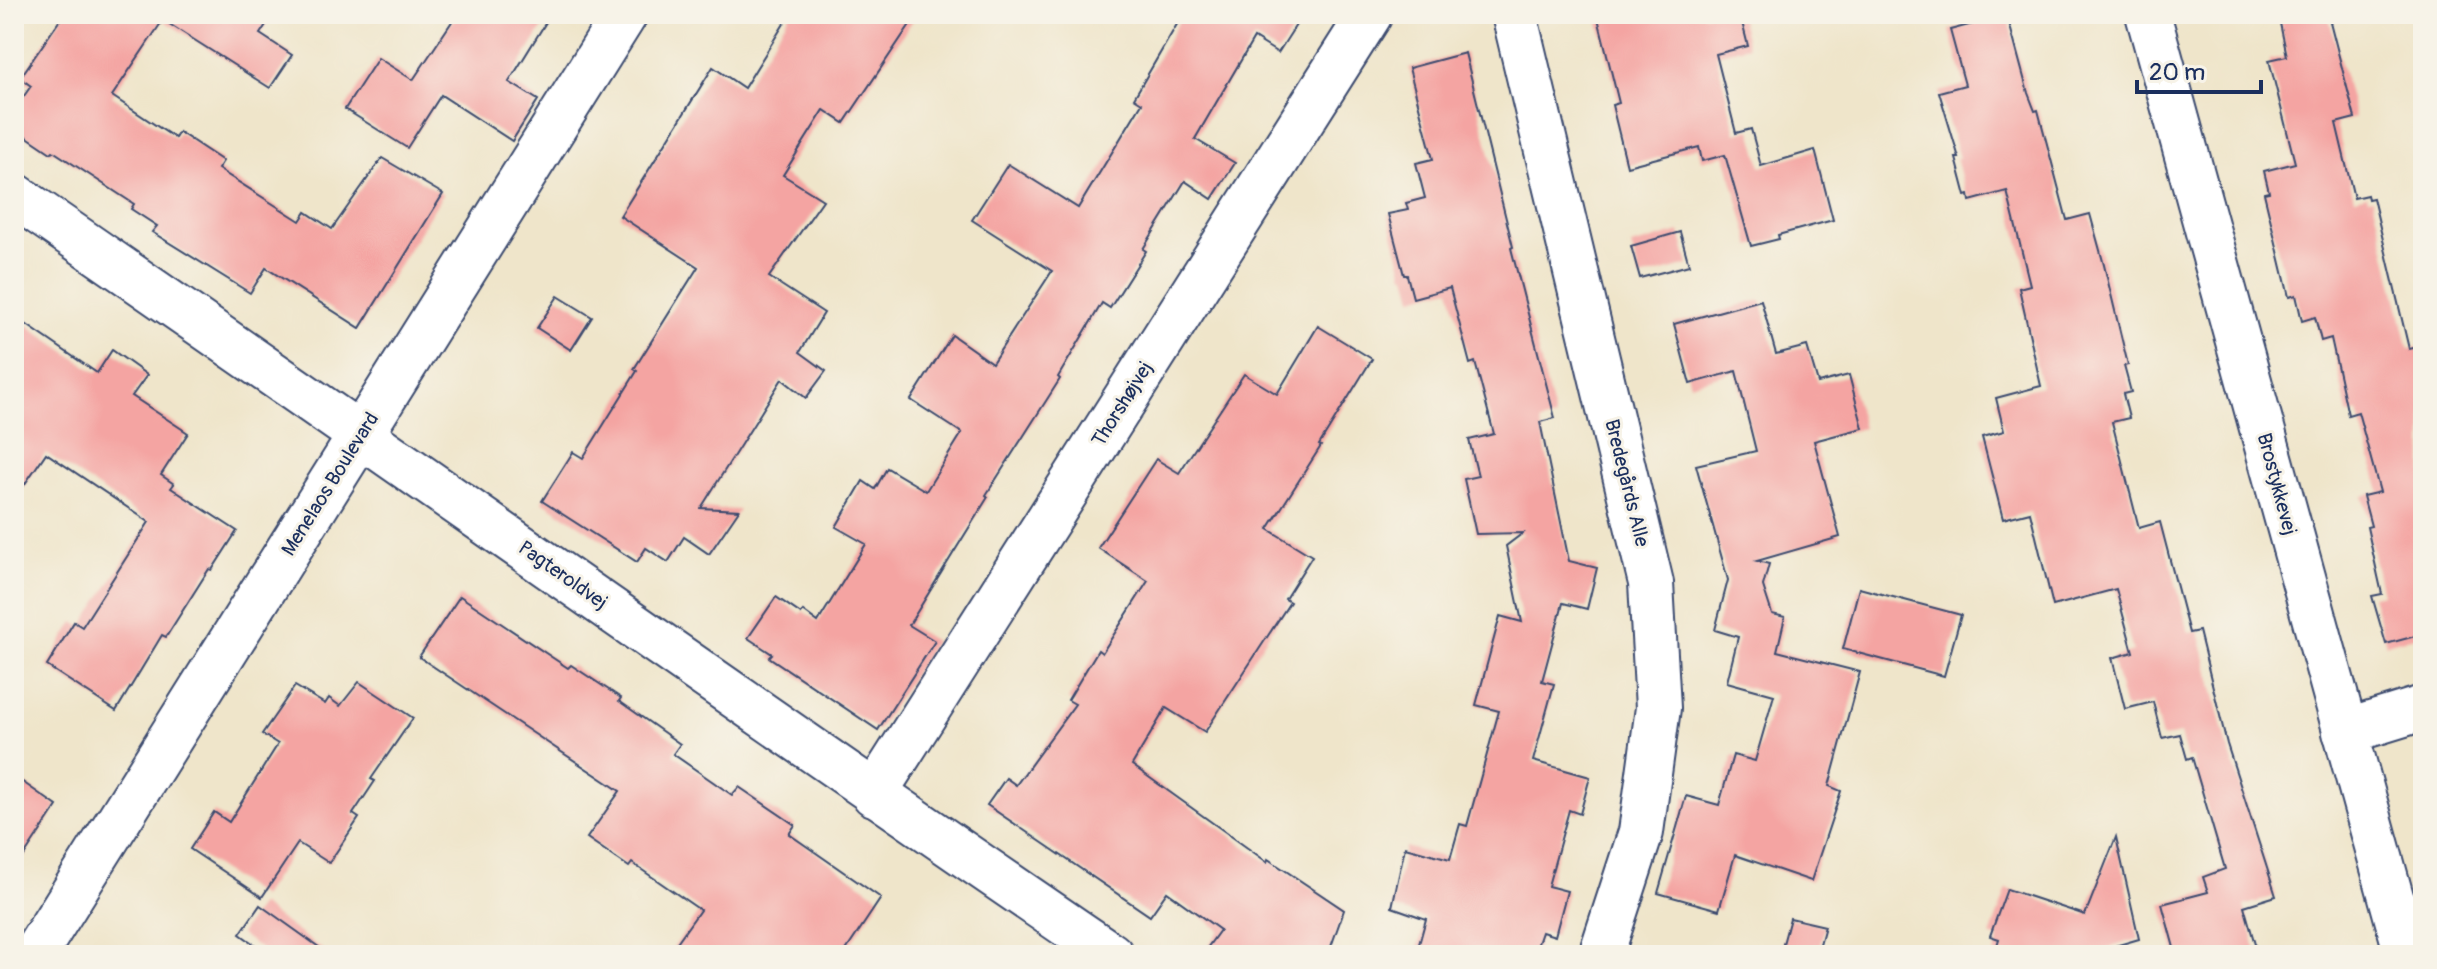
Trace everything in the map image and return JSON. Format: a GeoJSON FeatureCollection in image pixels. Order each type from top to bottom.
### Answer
{"type":"FeatureCollection","features":[{"type":"Feature","properties":{"kind":"street","name":"Menelaos Boulevard"},"geometry":{"type":"LineString","coordinates":[[40,942],[625,14]]}},
{"type":"Feature","properties":{"kind":"street","name":"Thorshøjvej"},"geometry":{"type":"LineString","coordinates":[[874,794],[1370,14]]}},
{"type":"Feature","properties":{"kind":"street","name":"Bredegårds Alle"},"geometry":{"type":"LineString","coordinates":[[1514,14],[1651,583],[1658,708],[1641,832],[1601,955]]}},
{"type":"Feature","properties":{"kind":"street","name":"Brostykkevej"},"geometry":{"type":"LineString","coordinates":[[2148,14],[2407,955]]}},
{"type":"Feature","properties":{"kind":"street","name":"Pagteroldvej"},"geometry":{"type":"LineString","coordinates":[[14,195],[874,794],[1111,955]]}},
{"type":"Feature","properties":{"kind":"street"},"geometry":{"type":"LineString","coordinates":[[2345,732],[2423,708]]}},
{"type":"Feature","properties":{"kind":"path"},"geometry":{"type":"LineString","coordinates":[[1739,955],[1741,946]]}},
{"type":"Feature","properties":{"kind":"building"},"geometry":{"type":"Polygon","coordinates":[[[64,14],[273,14],[260,34],[292,55],[270,88],[163,20],[112,96],[175,138],[179,132],[223,161],[218,169],[300,221],[306,212],[332,229],[382,158],[443,194],[360,328],[266,268],[250,293],[152,232],[157,226],[131,209],[134,204],[14,128],[14,110],[31,86],[20,78],[64,14]]]}},
{"type":"Feature","properties":{"kind":"building"},"geometry":{"type":"Polygon","coordinates":[[[457,14],[551,14],[509,82],[538,100],[512,141],[441,95],[407,148],[345,109],[378,58],[413,80],[457,14]]]}},
{"type":"Feature","properties":{"kind":"building"},"geometry":{"type":"Polygon","coordinates":[[[790,14],[917,14],[844,123],[824,110],[783,175],[823,200],[769,277],[824,313],[800,352],[826,371],[806,398],[782,379],[701,508],[739,510],[709,554],[684,537],[668,562],[646,548],[637,562],[542,501],[573,452],[583,458],[698,267],[620,216],[713,67],[744,88],[790,14]]]}},
{"type":"Feature","properties":{"kind":"building"},"geometry":{"type":"Polygon","coordinates":[[[1183,14],[1303,14],[1278,53],[1254,38],[1195,139],[1235,163],[1212,199],[1185,181],[1110,308],[1102,303],[1058,377],[1060,379],[909,625],[935,641],[878,730],[769,657],[772,654],[748,638],[776,597],[818,622],[866,544],[836,527],[863,481],[875,489],[887,468],[926,491],[962,433],[911,400],[952,335],[992,363],[1052,271],[972,220],[1008,164],[1078,208],[1142,103],[1134,98],[1183,14]]]}},
{"type":"Feature","properties":{"kind":"building"},"geometry":{"type":"Polygon","coordinates":[[[1597,14],[1740,14],[1748,46],[1716,54],[1736,133],[1751,129],[1761,166],[1815,150],[1833,220],[1751,246],[1725,155],[1702,161],[1699,147],[1627,166],[1612,105],[1619,103],[1597,14]]]}},
{"type":"Feature","properties":{"kind":"building"},"geometry":{"type":"Polygon","coordinates":[[[2278,14],[2328,14],[2355,118],[2336,123],[2354,198],[2367,195],[2368,199],[2373,198],[2409,349],[2423,346],[2423,634],[2386,644],[2372,596],[2382,594],[2363,496],[2380,492],[2358,412],[2348,415],[2331,338],[2321,341],[2315,317],[2302,321],[2296,295],[2289,297],[2264,193],[2269,192],[2264,171],[2295,163],[2269,60],[2287,56],[2278,14]]]}},
{"type":"Feature","properties":{"kind":"building"},"geometry":{"type":"Polygon","coordinates":[[[2007,15],[2028,93],[2035,111],[2038,110],[2067,220],[2090,214],[2104,265],[2128,365],[2124,366],[2131,392],[2123,394],[2129,418],[2112,422],[2139,528],[2160,522],[2189,633],[2199,631],[2227,744],[2276,896],[2244,906],[2258,955],[2176,955],[2162,904],[2208,892],[2203,877],[2225,869],[2192,757],[2187,759],[2180,734],[2162,738],[2153,702],[2125,709],[2112,658],[2133,652],[2116,589],[2053,606],[2030,512],[2003,519],[1982,437],[2004,431],[1996,398],[2041,386],[2019,288],[2030,285],[2007,191],[1970,201],[1969,195],[1966,196],[1956,158],[1959,158],[1939,92],[1965,85],[1950,30],[2007,15]]]}},
{"type":"Feature","properties":{"kind":"building"},"geometry":{"type":"Polygon","coordinates":[[[1465,53],[1555,418],[1540,422],[1569,561],[1597,568],[1587,609],[1563,603],[1542,681],[1554,684],[1533,761],[1590,777],[1580,814],[1569,810],[1548,886],[1567,891],[1555,936],[1542,932],[1534,955],[1416,955],[1426,919],[1392,907],[1405,847],[1450,859],[1460,824],[1467,826],[1499,711],[1476,705],[1500,616],[1522,622],[1506,546],[1523,533],[1476,534],[1464,479],[1478,476],[1469,440],[1494,434],[1475,362],[1470,364],[1450,288],[1413,298],[1388,214],[1408,210],[1406,203],[1425,198],[1416,163],[1433,159],[1409,68],[1465,53]]]}},
{"type":"Feature","properties":{"kind":"building"},"geometry":{"type":"Polygon","coordinates":[[[1680,232],[1689,265],[1640,278],[1631,246],[1680,232]]]}},
{"type":"Feature","properties":{"kind":"building"},"geometry":{"type":"Polygon","coordinates":[[[558,296],[592,317],[571,350],[537,328],[558,296]]]}},
{"type":"Feature","properties":{"kind":"building"},"geometry":{"type":"Polygon","coordinates":[[[1761,300],[1776,354],[1807,346],[1818,383],[1849,375],[1863,428],[1814,441],[1840,537],[1757,561],[1769,564],[1763,586],[1772,614],[1785,617],[1777,651],[1860,672],[1829,786],[1841,791],[1811,881],[1735,855],[1719,910],[1658,893],[1686,796],[1719,805],[1733,755],[1755,761],[1774,695],[1727,682],[1738,637],[1715,630],[1728,580],[1696,465],[1756,451],[1736,371],[1690,384],[1674,324],[1761,300]]]}},
{"type":"Feature","properties":{"kind":"building"},"geometry":{"type":"Polygon","coordinates":[[[14,316],[97,373],[112,350],[147,375],[132,396],[188,433],[161,475],[174,484],[171,488],[237,531],[166,637],[162,635],[116,711],[47,666],[74,622],[82,627],[149,522],[46,453],[14,500],[14,316]]]}},
{"type":"Feature","properties":{"kind":"building"},"geometry":{"type":"Polygon","coordinates":[[[1318,326],[1372,359],[1268,529],[1312,556],[1285,599],[1290,602],[1205,732],[1166,708],[1132,765],[1267,862],[1268,859],[1344,910],[1328,955],[1202,955],[1220,930],[1167,892],[1150,916],[987,805],[1006,778],[1016,785],[1075,704],[1068,700],[1098,650],[1102,653],[1148,581],[1098,548],[1156,459],[1179,473],[1244,374],[1277,394],[1318,326]]]}},
{"type":"Feature","properties":{"kind":"building"},"geometry":{"type":"Polygon","coordinates":[[[1859,588],[1961,615],[1944,676],[1843,649],[1859,588]]]}},
{"type":"Feature","properties":{"kind":"building"},"geometry":{"type":"Polygon","coordinates":[[[460,596],[568,668],[571,665],[621,698],[619,701],[680,744],[673,754],[732,795],[739,787],[795,825],[789,834],[881,898],[843,955],[668,955],[700,910],[632,863],[629,867],[587,838],[620,791],[419,657],[460,596]]]}},
{"type":"Feature","properties":{"kind":"building"},"geometry":{"type":"Polygon","coordinates":[[[359,682],[413,718],[371,779],[375,781],[353,814],[359,818],[329,863],[298,843],[262,897],[190,849],[214,812],[229,822],[278,744],[262,734],[295,686],[325,704],[329,698],[340,706],[359,682]]]}},
{"type":"Feature","properties":{"kind":"building"},"geometry":{"type":"Polygon","coordinates":[[[14,776],[57,806],[14,871],[14,776]]]}},
{"type":"Feature","properties":{"kind":"building"},"geometry":{"type":"Polygon","coordinates":[[[2116,837],[2139,939],[2098,951],[2098,955],[1994,955],[1999,939],[1990,936],[2007,889],[2085,915],[2116,837]]]}},
{"type":"Feature","properties":{"kind":"building"},"geometry":{"type":"Polygon","coordinates":[[[260,905],[330,955],[269,955],[240,934],[260,905]]]}},
{"type":"Feature","properties":{"kind":"building"},"geometry":{"type":"Polygon","coordinates":[[[1790,918],[1825,926],[1817,955],[1780,955],[1790,918]]]}}]}
